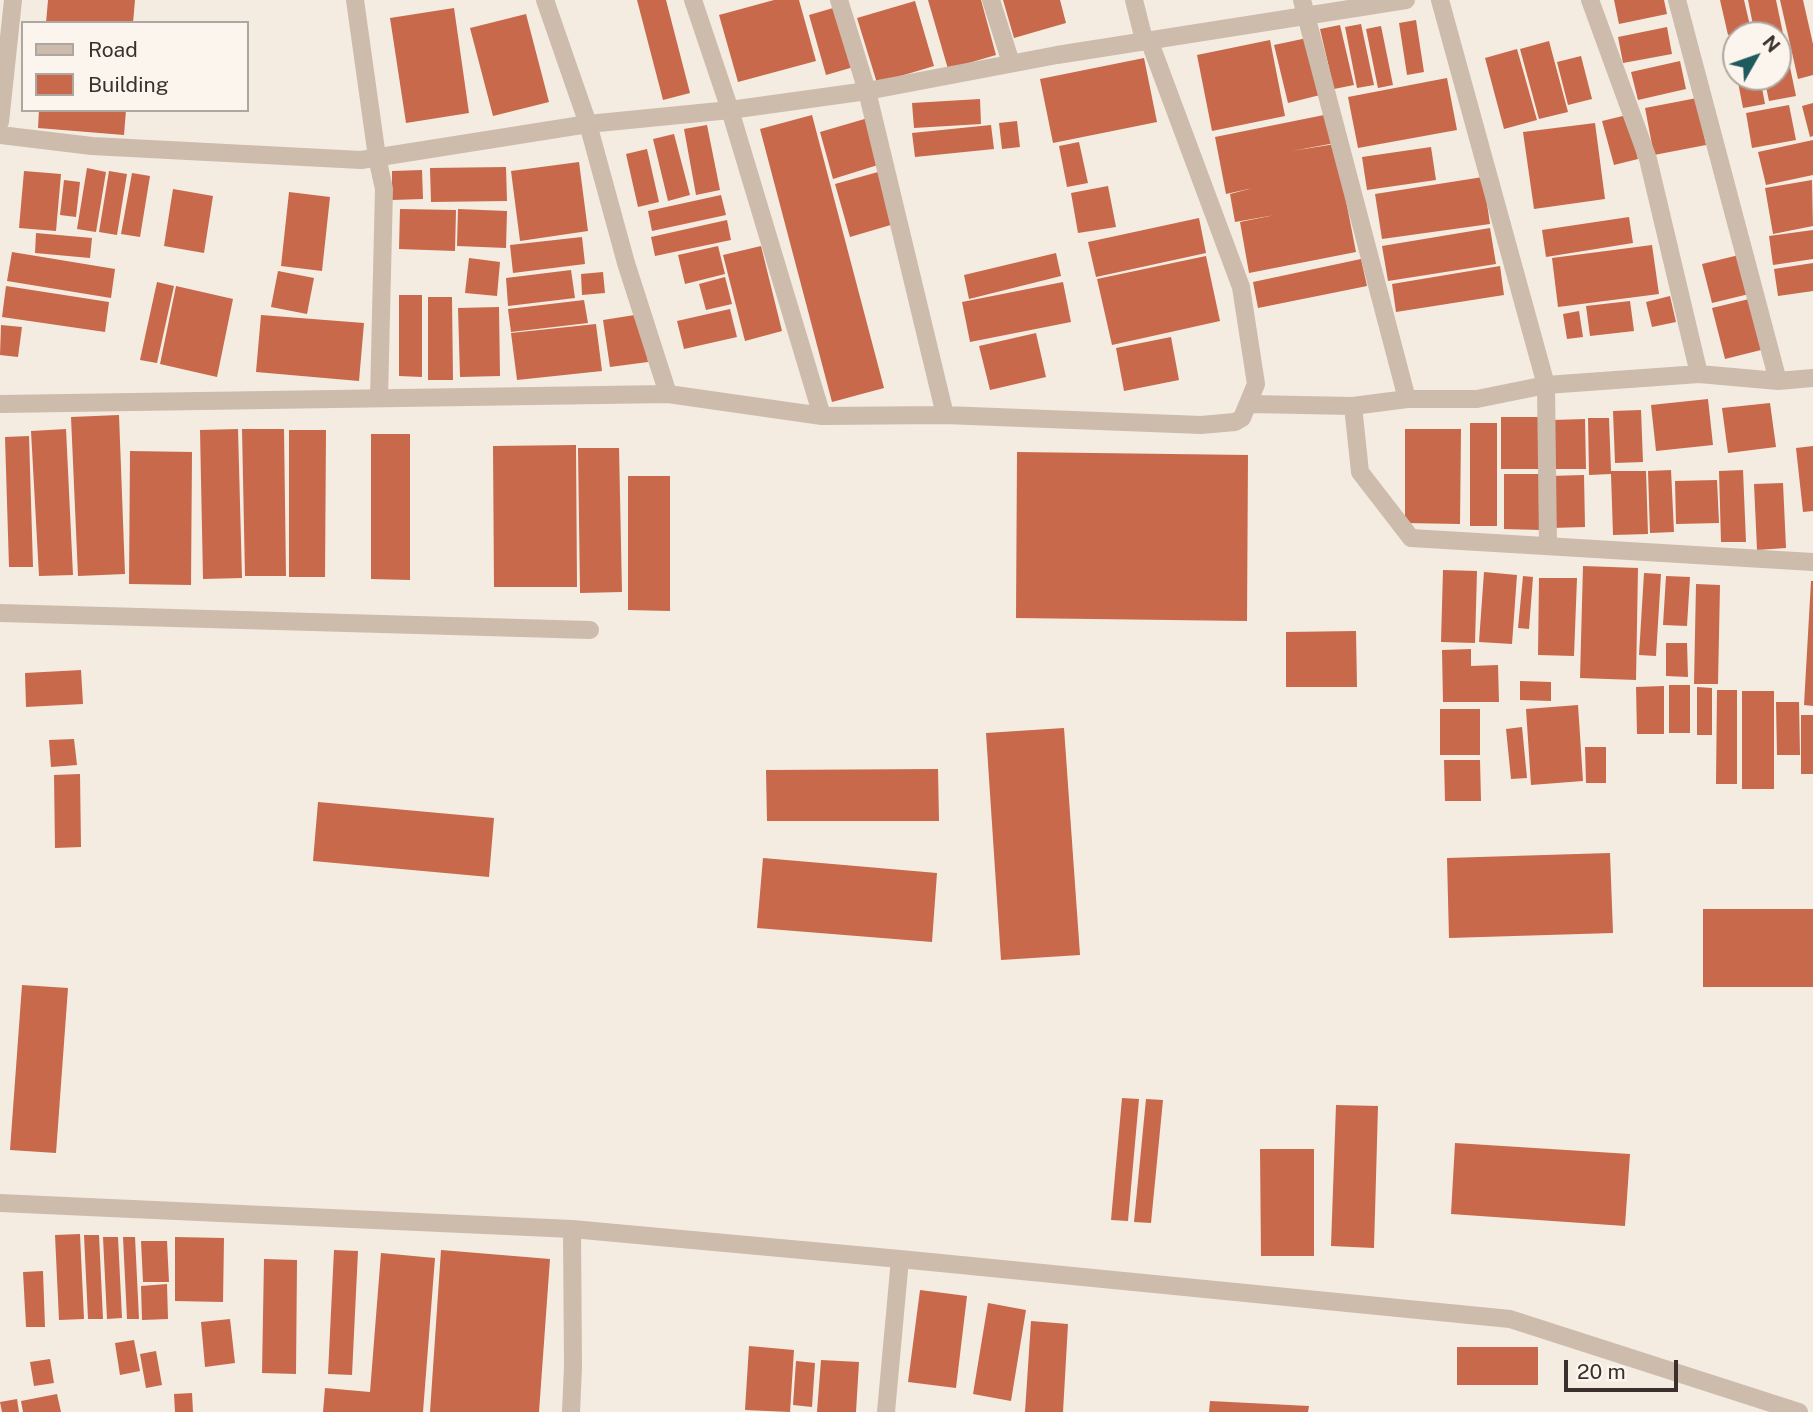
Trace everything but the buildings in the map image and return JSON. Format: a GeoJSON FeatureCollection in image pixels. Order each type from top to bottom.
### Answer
{"type":"FeatureCollection","features":[{"type":"Feature","properties":{"kind":"street"},"geometry":{"type":"LineString","coordinates":[[0,122],[13,0]]}},
{"type":"Feature","properties":{"kind":"street"},"geometry":{"type":"LineString","coordinates":[[355,0],[384,189],[379,398]]}},
{"type":"Feature","properties":{"kind":"street"},"geometry":{"type":"LineString","coordinates":[[545,0],[587,124],[626,263],[668,394]]}},
{"type":"Feature","properties":{"kind":"street"},"geometry":{"type":"LineString","coordinates":[[694,0],[822,416]]}},
{"type":"Feature","properties":{"kind":"street"},"geometry":{"type":"LineString","coordinates":[[839,0],[867,91],[945,415]]}},
{"type":"Feature","properties":{"kind":"street"},"geometry":{"type":"LineString","coordinates":[[991,0],[1011,63]]}},
{"type":"Feature","properties":{"kind":"street"},"geometry":{"type":"LineString","coordinates":[[1134,0],[1144,40],[1149,40]]}},
{"type":"Feature","properties":{"kind":"street"},"geometry":{"type":"LineString","coordinates":[[0,135],[92,146],[361,160],[587,124],[730,110],[867,91],[1149,40],[1305,8],[1406,0]]}},
{"type":"Feature","properties":{"kind":"street"},"geometry":{"type":"LineString","coordinates":[[1440,0],[1546,385],[1548,546]]}},
{"type":"Feature","properties":{"kind":"street"},"geometry":{"type":"LineString","coordinates":[[1590,0],[1648,159],[1699,374]]}},
{"type":"Feature","properties":{"kind":"street"},"geometry":{"type":"LineString","coordinates":[[1677,0],[1778,381]]}},
{"type":"Feature","properties":{"kind":"street"},"geometry":{"type":"LineString","coordinates":[[1305,8],[1407,400]]}},
{"type":"Feature","properties":{"kind":"street"},"geometry":{"type":"LineString","coordinates":[[0,404],[668,394],[822,416],[945,415],[1201,425],[1235,422],[1242,418],[1250,404],[1256,384],[1241,288],[1149,40]]}},
{"type":"Feature","properties":{"kind":"street"},"geometry":{"type":"LineString","coordinates":[[1250,404],[1353,406],[1407,400],[1477,399],[1546,385],[1699,374],[1778,381],[1813,378]]}},
{"type":"Feature","properties":{"kind":"street"},"geometry":{"type":"LineString","coordinates":[[1353,406],[1360,472],[1411,538],[1813,562]]}},
{"type":"Feature","properties":{"kind":"street"},"geometry":{"type":"LineString","coordinates":[[0,613],[590,630]]}},
{"type":"Feature","properties":{"kind":"street"},"geometry":{"type":"LineString","coordinates":[[0,1203],[572,1229],[1510,1319],[1799,1412]]}},
{"type":"Feature","properties":{"kind":"street"},"geometry":{"type":"LineString","coordinates":[[571,1412],[572,1229]]}},
{"type":"Feature","properties":{"kind":"street"},"geometry":{"type":"LineString","coordinates":[[886,1412],[900,1259]]}}]}
